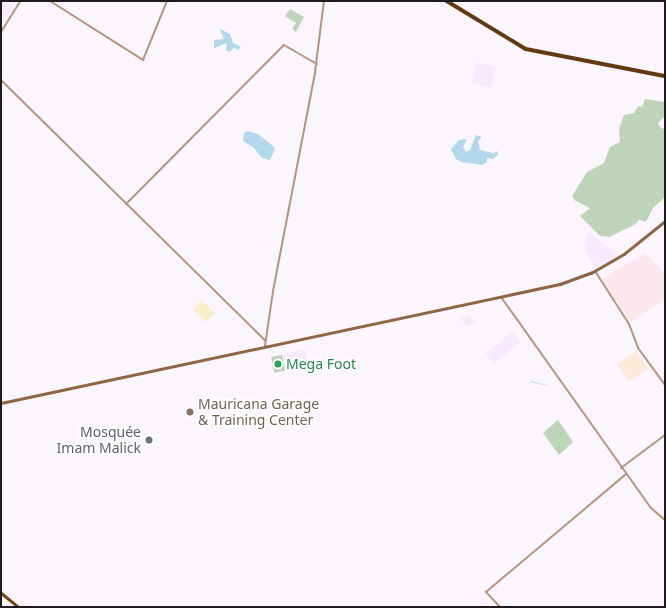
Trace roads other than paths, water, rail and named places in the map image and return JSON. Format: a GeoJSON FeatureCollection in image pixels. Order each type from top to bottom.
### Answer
{"type":"FeatureCollection","features":[{"type":"Feature","properties":{"kind":"highway"},"geometry":{"type":"LineString","coordinates":[[447,1],[526,49],[665,76]]}},
{"type":"Feature","properties":{"kind":"main road"},"geometry":{"type":"LineString","coordinates":[[1,403],[560,284],[595,271],[631,250],[665,221]]}},
{"type":"Feature","properties":{"kind":"main road"},"geometry":{"type":"LineString","coordinates":[[1,593],[18,607]]}},
{"type":"Feature","properties":{"kind":"street"},"geometry":{"type":"LineString","coordinates":[[1,32],[20,1]]}},
{"type":"Feature","properties":{"kind":"street"},"geometry":{"type":"LineString","coordinates":[[50,1],[143,60],[167,1]]}},
{"type":"Feature","properties":{"kind":"street"},"geometry":{"type":"LineString","coordinates":[[265,346],[316,64],[324,1]]}},
{"type":"Feature","properties":{"kind":"street"},"geometry":{"type":"LineString","coordinates":[[126,204],[284,45],[316,64]]}},
{"type":"Feature","properties":{"kind":"street"},"geometry":{"type":"LineString","coordinates":[[1,80],[265,340]]}},
{"type":"Feature","properties":{"kind":"street"},"geometry":{"type":"LineString","coordinates":[[595,271],[625,318],[638,348],[665,385]]}},
{"type":"Feature","properties":{"kind":"street"},"geometry":{"type":"LineString","coordinates":[[501,297],[653,512],[665,520]]}},
{"type":"Feature","properties":{"kind":"street"},"geometry":{"type":"LineString","coordinates":[[621,468],[665,435]]}},
{"type":"Feature","properties":{"kind":"street"},"geometry":{"type":"LineString","coordinates":[[500,607],[486,592],[626,474]]}},
{"type":"Feature","properties":{"kind":"water"},"geometry":{"type":"Polygon","coordinates":[[[220,29],[230,34],[233,43],[241,47],[238,50],[234,47],[230,52],[226,50],[227,43],[214,48],[214,40],[224,39],[220,29]]]}},
{"type":"Feature","properties":{"kind":"water"},"geometry":{"type":"Polygon","coordinates":[[[247,131],[258,134],[273,146],[275,149],[270,160],[262,158],[254,148],[243,141],[244,133],[247,131]]]}},
{"type":"Feature","properties":{"kind":"water"},"geometry":{"type":"Polygon","coordinates":[[[476,135],[482,137],[478,141],[480,150],[494,153],[497,151],[498,155],[493,159],[487,158],[487,162],[482,165],[461,162],[456,159],[451,149],[459,140],[467,139],[463,147],[466,152],[470,150],[476,135]]]}},
{"type":"Feature","properties":{"kind":"waterway"},"geometry":{"type":"LineString","coordinates":[[531,381],[546,385]]}},
{"type":"Feature","properties":{"kind":"place","name":"Mega Foot"},"geometry":{"type":"Point","coordinates":[278,364]}},
{"type":"Feature","properties":{"kind":"place","name":"Mauricana Garage & Training Center"},"geometry":{"type":"Point","coordinates":[190,412]}},
{"type":"Feature","properties":{"kind":"place","name":"Mosquée Imam Malick"},"geometry":{"type":"Point","coordinates":[149,440]}}]}
